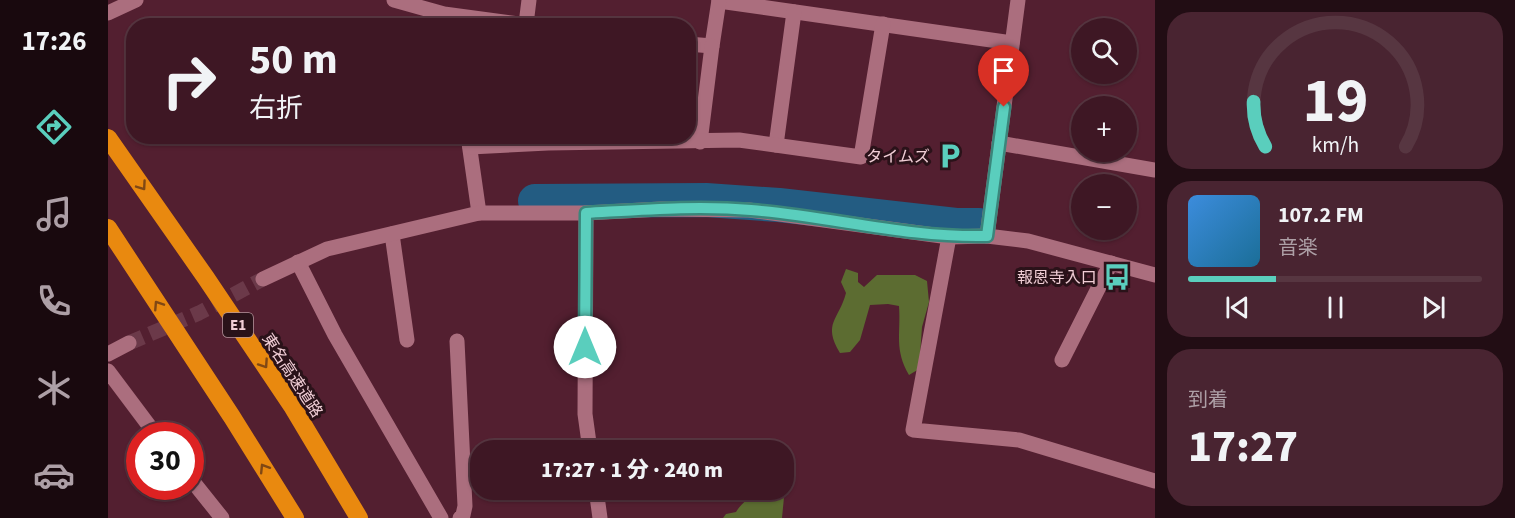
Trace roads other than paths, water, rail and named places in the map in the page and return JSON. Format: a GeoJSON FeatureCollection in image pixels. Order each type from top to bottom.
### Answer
{"type":"FeatureCollection","features":[{"type":"Feature","properties":{"kind":"highway","name":"東名高速道路"},"geometry":{"type":"LineString","coordinates":[[108,138],[279,387],[359,518]]}},
{"type":"Feature","properties":{"kind":"highway"},"geometry":{"type":"LineString","coordinates":[[108,228],[295,518]]}},
{"type":"Feature","properties":{"kind":"street"},"geometry":{"type":"LineString","coordinates":[[108,13],[136,0]]}},
{"type":"Feature","properties":{"kind":"street"},"geometry":{"type":"LineString","coordinates":[[394,0],[444,13],[480,18]]}},
{"type":"Feature","properties":{"kind":"street"},"geometry":{"type":"LineString","coordinates":[[529,0],[530,18]]}},
{"type":"Feature","properties":{"kind":"street"},"geometry":{"type":"LineString","coordinates":[[987,236],[1018,0]]}},
{"type":"Feature","properties":{"kind":"street"},"geometry":{"type":"LineString","coordinates":[[700,142],[719,1],[1012,43]]}},
{"type":"Feature","properties":{"kind":"street"},"geometry":{"type":"LineString","coordinates":[[776,145],[794,12]]}},
{"type":"Feature","properties":{"kind":"street"},"geometry":{"type":"LineString","coordinates":[[696,142],[739,140],[861,157],[883,24]]}},
{"type":"Feature","properties":{"kind":"street"},"geometry":{"type":"LineString","coordinates":[[696,45],[712,46]]}},
{"type":"Feature","properties":{"kind":"street"},"geometry":{"type":"LineString","coordinates":[[999,143],[1155,170]]}},
{"type":"Feature","properties":{"kind":"street"},"geometry":{"type":"LineString","coordinates":[[469,144],[479,213]]}},
{"type":"Feature","properties":{"kind":"street"},"geometry":{"type":"LineString","coordinates":[[263,279],[327,249],[479,213],[586,213],[661,209],[750,210],[949,237],[987,236],[1028,241],[1155,275]]}},
{"type":"Feature","properties":{"kind":"street"},"geometry":{"type":"LineString","coordinates":[[586,213],[585,414],[589,440]]}},
{"type":"Feature","properties":{"kind":"street"},"geometry":{"type":"LineString","coordinates":[[392,234],[407,340]]}},
{"type":"Feature","properties":{"kind":"street"},"geometry":{"type":"LineString","coordinates":[[949,237],[913,430],[1020,440],[1155,481]]}},
{"type":"Feature","properties":{"kind":"street"},"geometry":{"type":"LineString","coordinates":[[298,262],[335,335],[441,518]]}},
{"type":"Feature","properties":{"kind":"street"},"geometry":{"type":"LineString","coordinates":[[1062,360],[1111,263]]}},
{"type":"Feature","properties":{"kind":"street"},"geometry":{"type":"LineString","coordinates":[[457,341],[465,506],[460,518]]}},
{"type":"Feature","properties":{"kind":"street"},"geometry":{"type":"LineString","coordinates":[[108,354],[129,343]]}},
{"type":"Feature","properties":{"kind":"street"},"geometry":{"type":"LineString","coordinates":[[108,371],[146,422]]}},
{"type":"Feature","properties":{"kind":"street"},"geometry":{"type":"LineString","coordinates":[[204,496],[222,518]]}},
{"type":"Feature","properties":{"kind":"street"},"geometry":{"type":"LineString","coordinates":[[598,500],[600,518]]}},
{"type":"Feature","properties":{"kind":"waterway"},"geometry":{"type":"LineString","coordinates":[[535,201],[706,200],[779,205],[956,225],[979,225]]}},
{"type":"Feature","properties":{"kind":"tunnel"},"geometry":{"type":"LineString","coordinates":[[129,343],[199,313],[263,279]]}},
{"type":"Feature","properties":{"kind":"place","name":"タイムズ"},"geometry":{"type":"Point","coordinates":[950,156]}},
{"type":"Feature","properties":{"kind":"place","name":"報恩寺入口"},"geometry":{"type":"Point","coordinates":[1117,277]}}]}
